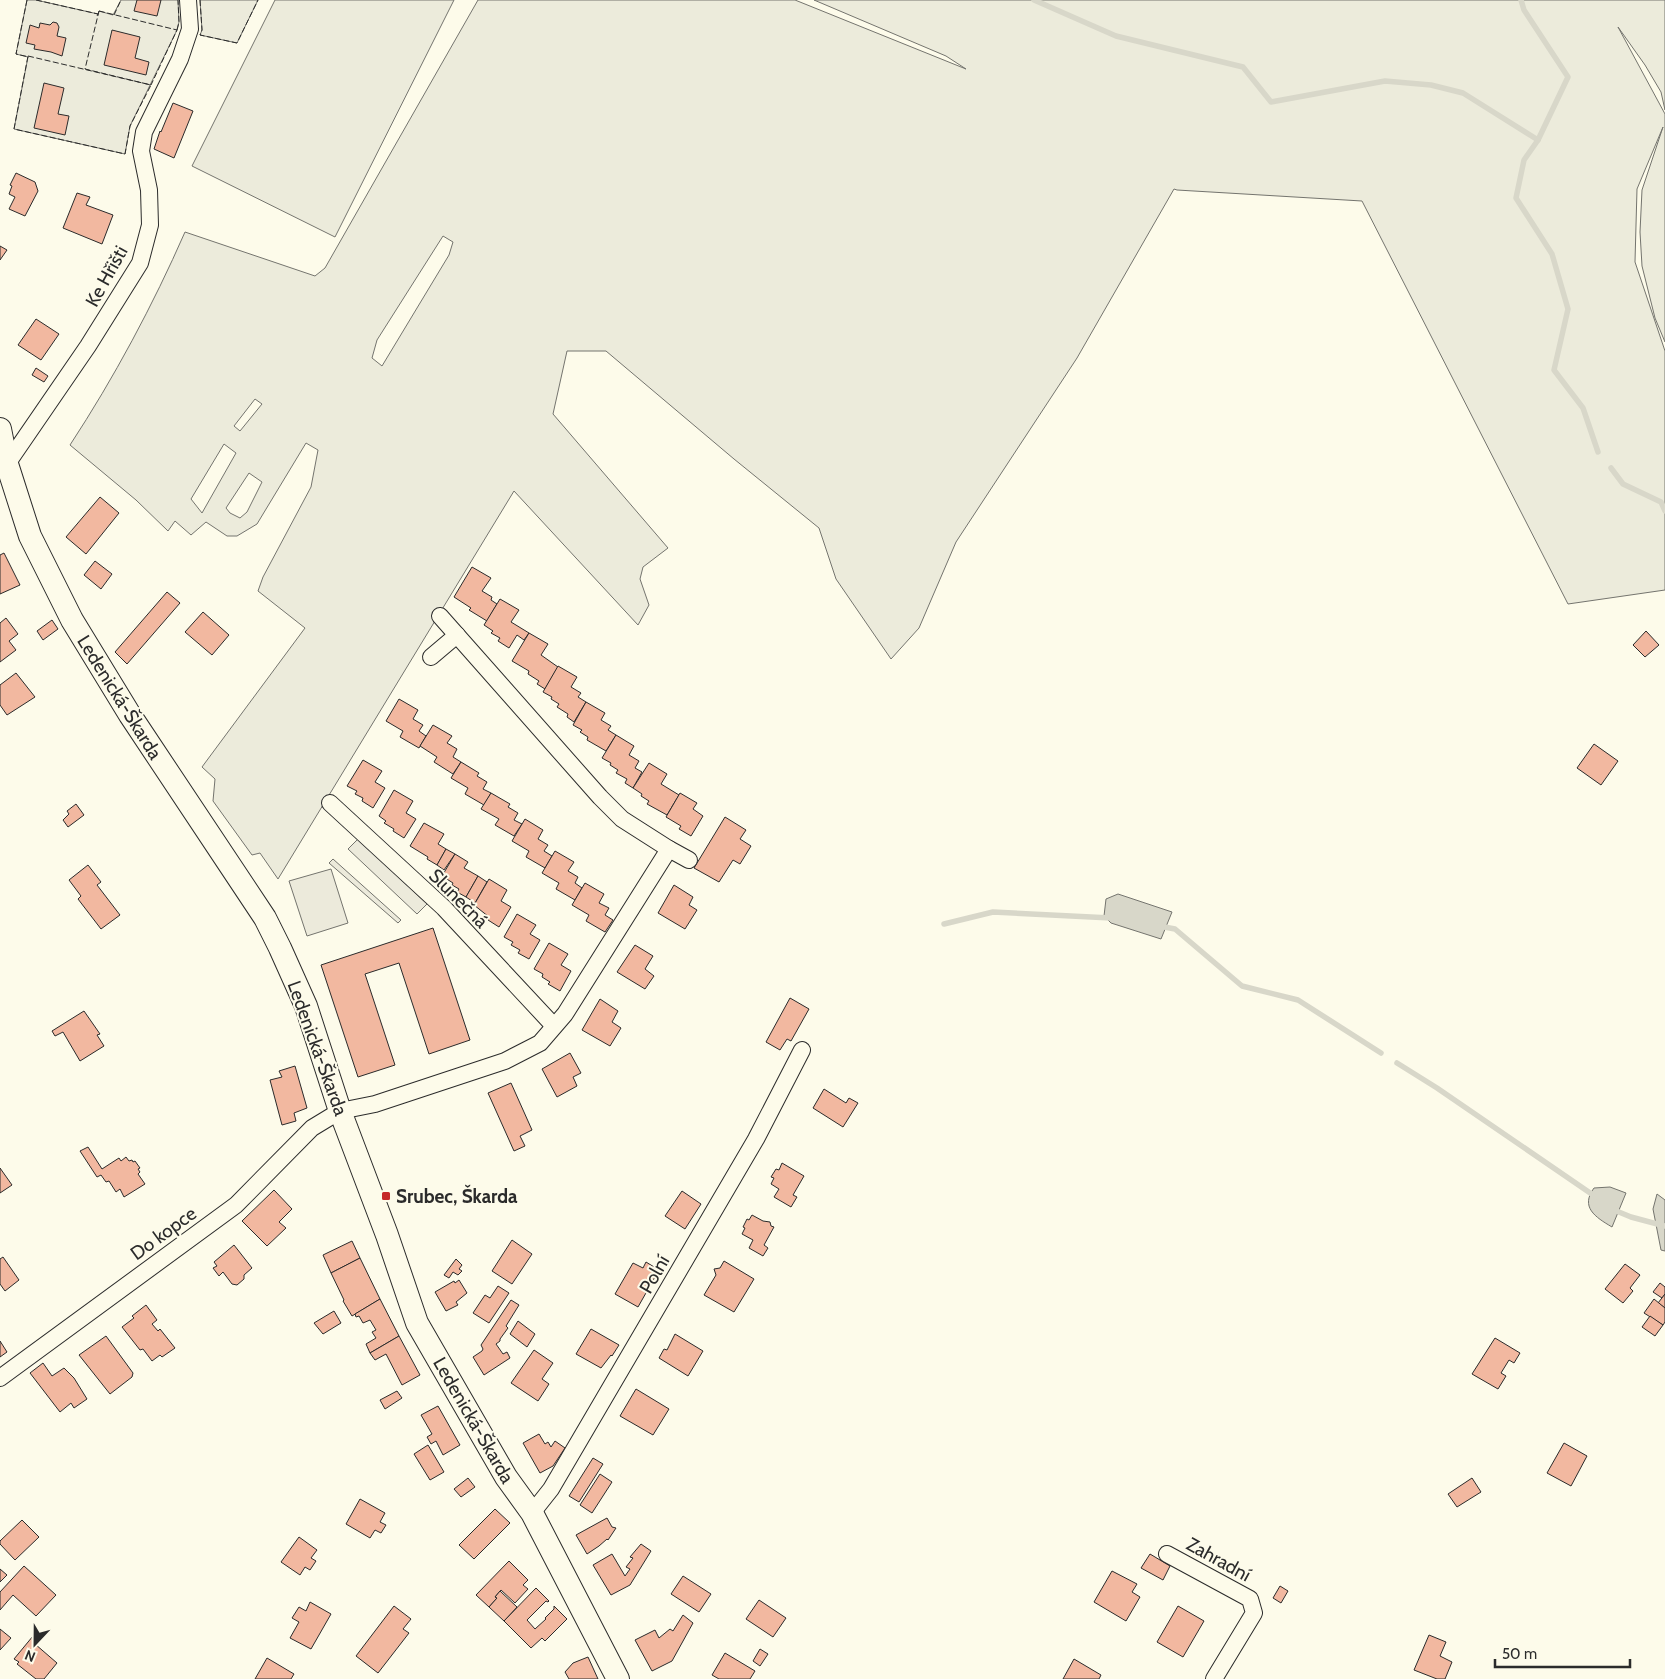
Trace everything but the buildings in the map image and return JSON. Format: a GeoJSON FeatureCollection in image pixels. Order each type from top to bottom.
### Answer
{"type":"FeatureCollection","features":[{"type":"Feature","properties":{"kind":"main road","name":"Ledenická-Škarda"},"geometry":{"type":"LineString","coordinates":[[0,429],[7,464],[30,536],[72,620],[130,715],[265,918],[280,948],[306,1006],[340,1111],[387,1235],[417,1323],[506,1477],[532,1514],[618,1679]]}},
{"type":"Feature","properties":{"kind":"street","name":"Ke Hřišti"},"geometry":{"type":"LineString","coordinates":[[7,464],[88,346],[140,263],[150,225],[149,190],[140,151],[144,132],[180,58],[190,29],[188,0]]}},
{"type":"Feature","properties":{"kind":"street"},"geometry":{"type":"LineString","coordinates":[[440,616],[600,797],[622,819],[689,860]]}},
{"type":"Feature","properties":{"kind":"street"},"geometry":{"type":"LineString","coordinates":[[431,658],[457,635]]}},
{"type":"Feature","properties":{"kind":"street","name":"Slunečná"},"geometry":{"type":"LineString","coordinates":[[330,803],[444,908],[554,1026]]}},
{"type":"Feature","properties":{"kind":"street"},"geometry":{"type":"LineString","coordinates":[[340,1111],[375,1104],[505,1061],[540,1042],[565,1014],[669,849]]}},
{"type":"Feature","properties":{"kind":"street","name":"Polní"},"geometry":{"type":"LineString","coordinates":[[532,1514],[551,1489],[746,1156],[802,1050]]}},
{"type":"Feature","properties":{"kind":"street","name":"Do kopce"},"geometry":{"type":"LineString","coordinates":[[0,1378],[236,1205],[312,1128],[340,1111]]}},
{"type":"Feature","properties":{"kind":"street","name":"Zahradní"},"geometry":{"type":"LineString","coordinates":[[1167,1554],[1250,1599],[1254,1613],[1214,1679]]}},
{"type":"Feature","properties":{"kind":"shaded area"},"geometry":{"type":"Polygon","coordinates":[[[27,0],[36,0],[98,14],[99,11],[113,15],[121,0],[178,0],[179,22],[177,30],[130,126],[125,154],[14,129],[28,57],[16,54],[27,0]]]}},
{"type":"Feature","properties":{"kind":"shaded area"},"geometry":{"type":"Polygon","coordinates":[[[200,0],[258,0],[237,43],[200,35],[202,30],[200,0]]]}},
{"type":"Feature","properties":{"kind":"shaded area"},"geometry":{"type":"Polygon","coordinates":[[[275,0],[454,0],[335,237],[192,166],[275,0]]]}},
{"type":"Feature","properties":{"kind":"shaded area"},"geometry":{"type":"Polygon","coordinates":[[[478,0],[795,0],[966,69],[946,56],[814,0],[1665,0],[1665,110],[1661,92],[1645,65],[1618,27],[1665,114],[1665,342],[1655,318],[1642,266],[1640,232],[1642,190],[1663,127],[1637,189],[1635,262],[1665,351],[1665,590],[1568,604],[1362,201],[1174,189],[1077,358],[956,542],[919,628],[891,659],[836,579],[819,528],[606,351],[567,351],[553,414],[668,548],[643,567],[640,579],[649,605],[638,625],[514,491],[278,879],[260,853],[252,855],[213,801],[215,779],[202,767],[305,628],[258,591],[263,577],[311,487],[318,450],[306,443],[257,524],[237,536],[227,536],[206,522],[191,535],[175,521],[168,531],[136,500],[70,445],[132,341],[160,287],[185,232],[315,276],[325,268],[478,0]],[[443,236],[377,340],[372,358],[382,366],[449,255],[453,242],[443,236]],[[255,399],[234,426],[240,431],[262,404],[255,399]],[[224,444],[191,499],[202,513],[236,453],[224,444]],[[249,473],[226,508],[230,513],[240,518],[247,512],[262,482],[249,473]]]}},
{"type":"Feature","properties":{"kind":"shaded area"},"geometry":{"type":"Polygon","coordinates":[[[358,839],[427,904],[417,914],[348,849],[358,839]]]}},
{"type":"Feature","properties":{"kind":"shaded area"},"geometry":{"type":"Polygon","coordinates":[[[333,859],[401,920],[398,923],[329,863],[333,859]]]}},
{"type":"Feature","properties":{"kind":"shaded area"},"geometry":{"type":"Polygon","coordinates":[[[331,869],[348,923],[307,936],[289,881],[331,869]]]}},
{"type":"Feature","properties":{"kind":"shaded area"},"geometry":{"type":"Polygon","coordinates":[[[1118,894],[1172,912],[1161,939],[1111,923],[1104,916],[1106,899],[1118,894]]]}},
{"type":"Feature","properties":{"kind":"shaded area"},"geometry":{"type":"Polygon","coordinates":[[[1610,1187],[1626,1193],[1612,1227],[1595,1215],[1589,1206],[1590,1195],[1594,1188],[1610,1187]]]}},
{"type":"Feature","properties":{"kind":"shaded area"},"geometry":{"type":"Polygon","coordinates":[[[1657,1194],[1665,1200],[1665,1251],[1661,1250],[1653,1209],[1657,1194]]]}},
{"type":"Feature","properties":{"kind":"waterway"},"geometry":{"type":"LineString","coordinates":[[1034,0],[1116,36],[1243,67],[1271,102],[1385,81],[1431,85],[1463,93],[1538,140]]}},
{"type":"Feature","properties":{"kind":"waterway"},"geometry":{"type":"LineString","coordinates":[[1521,0],[1524,10],[1568,77],[1538,140],[1524,160],[1516,198],[1552,254],[1568,309],[1554,370],[1583,408],[1598,452]]}},
{"type":"Feature","properties":{"kind":"waterway"},"geometry":{"type":"LineString","coordinates":[[1611,468],[1623,484],[1661,502],[1665,511]]}},
{"type":"Feature","properties":{"kind":"waterway"},"geometry":{"type":"LineString","coordinates":[[944,924],[993,912],[1111,918]]}},
{"type":"Feature","properties":{"kind":"waterway"},"geometry":{"type":"LineString","coordinates":[[1159,926],[1175,929],[1242,986],[1298,1000],[1381,1053]]}},
{"type":"Feature","properties":{"kind":"waterway"},"geometry":{"type":"LineString","coordinates":[[1397,1063],[1437,1088],[1596,1197]]}},
{"type":"Feature","properties":{"kind":"waterway"},"geometry":{"type":"LineString","coordinates":[[1614,1210],[1631,1217],[1665,1226]]}},
{"type":"Feature","properties":{"kind":"fence"},"geometry":{"type":"LineString","coordinates":[[27,0],[16,54],[29,57]]}},
{"type":"Feature","properties":{"kind":"fence"},"geometry":{"type":"LineString","coordinates":[[36,0],[98,14],[97,16]]}},
{"type":"Feature","properties":{"kind":"fence"},"geometry":{"type":"LineString","coordinates":[[114,15],[121,0]]}},
{"type":"Feature","properties":{"kind":"fence"},"geometry":{"type":"LineString","coordinates":[[177,30],[179,22],[178,0]]}},
{"type":"Feature","properties":{"kind":"fence"},"geometry":{"type":"LineString","coordinates":[[200,0],[202,30],[200,35],[237,43],[258,0]]}},
{"type":"Feature","properties":{"kind":"fence"},"geometry":{"type":"LineString","coordinates":[[99,11],[177,30],[151,85],[85,69],[99,11]]}},
{"type":"Feature","properties":{"kind":"fence"},"geometry":{"type":"LineString","coordinates":[[28,56],[151,85],[130,126],[125,154],[14,129],[28,56]]}},
{"type":"Feature","properties":{"kind":"place","name":"Srubec, Škarda"},"geometry":{"type":"Point","coordinates":[386,1196]}}]}
